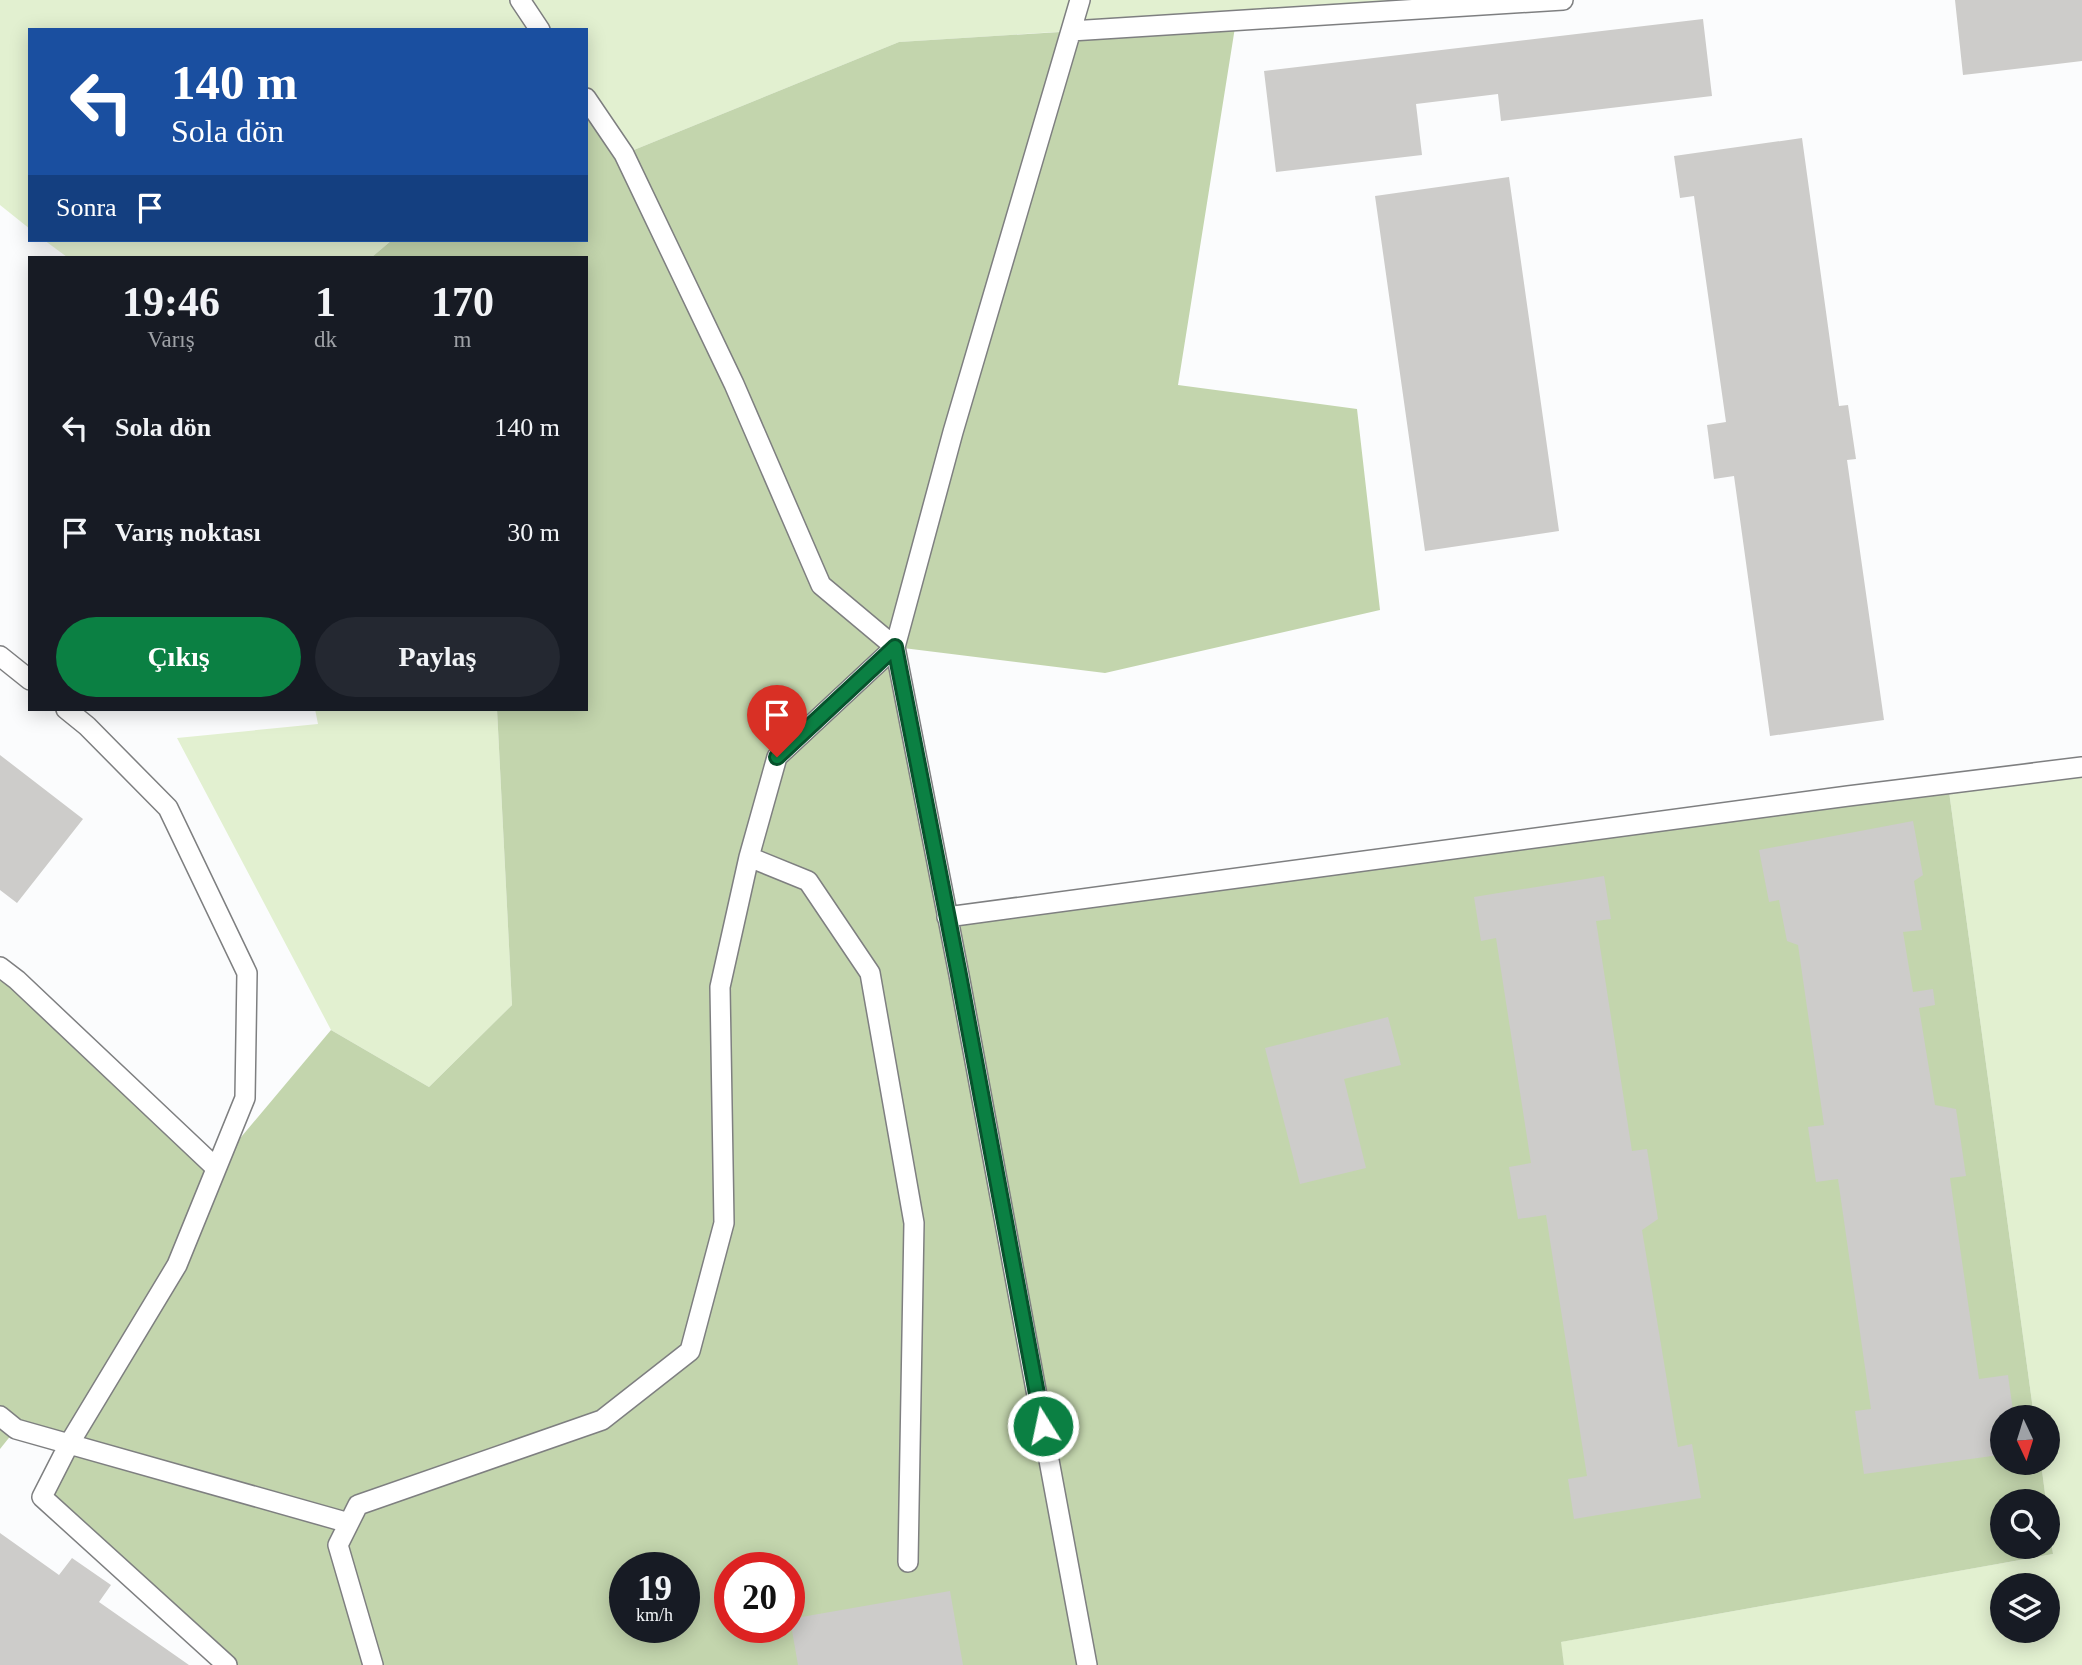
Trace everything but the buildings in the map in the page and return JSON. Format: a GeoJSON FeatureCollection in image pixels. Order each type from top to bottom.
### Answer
{"type":"FeatureCollection","features":[{"type":"Feature","properties":{"kind":"lane"},"geometry":{"type":"LineString","coordinates":[[520,0],[539,28]]}},
{"type":"Feature","properties":{"kind":"lane"},"geometry":{"type":"LineString","coordinates":[[1080,0],[957,418],[895,647],[1087,1665]]}},
{"type":"Feature","properties":{"kind":"lane"},"geometry":{"type":"LineString","coordinates":[[1070,31],[1563,0]]}},
{"type":"Feature","properties":{"kind":"lane"},"geometry":{"type":"LineString","coordinates":[[588,101],[624,154],[734,384],[821,586],[895,647]]}},
{"type":"Feature","properties":{"kind":"lane"},"geometry":{"type":"LineString","coordinates":[[373,1665],[338,1545],[358,1505],[602,1420],[690,1352],[724,1223],[720,987],[749,857],[777,757],[895,647]]}},
{"type":"Feature","properties":{"kind":"lane"},"geometry":{"type":"LineString","coordinates":[[0,656],[28,678]]}},
{"type":"Feature","properties":{"kind":"lane"},"geometry":{"type":"LineString","coordinates":[[68,711],[87,726],[168,808],[247,973],[245,1098],[177,1265],[69,1444],[42,1497],[227,1665]]}},
{"type":"Feature","properties":{"kind":"lane"},"geometry":{"type":"LineString","coordinates":[[947,917],[1821,799],[2082,767]]}},
{"type":"Feature","properties":{"kind":"lane"},"geometry":{"type":"LineString","coordinates":[[749,857],[808,881],[870,973],[914,1223],[908,1562]]}},
{"type":"Feature","properties":{"kind":"lane"},"geometry":{"type":"LineString","coordinates":[[0,967],[216,1168]]}},
{"type":"Feature","properties":{"kind":"lane"},"geometry":{"type":"LineString","coordinates":[[0,1416],[16,1429],[349,1523]]}},
{"type":"Feature","properties":{"kind":"green space"},"geometry":{"type":"Polygon","coordinates":[[[0,0],[1563,0],[899,42],[624,154],[588,101],[588,28],[28,28],[28,227],[0,205],[0,0]]]}},
{"type":"Feature","properties":{"kind":"green space"},"geometry":{"type":"Polygon","coordinates":[[[1236,21],[1178,385],[1357,409],[1380,610],[1105,673],[895,647],[947,917],[1948,784],[2032,1405],[1990,1405],[1990,1475],[2043,1475],[2044,1489],[1990,1489],[1990,1559],[2025,1559],[1561,1642],[1564,1665],[227,1665],[42,1497],[68,1445],[16,1429],[0,1449],[0,967],[216,1167],[331,1030],[429,1087],[512,1005],[497,711],[588,711],[588,256],[373,256],[390,242],[588,242],[588,101],[624,154],[899,42],[1236,21]]]}},
{"type":"Feature","properties":{"kind":"green space"},"geometry":{"type":"Polygon","coordinates":[[[47,242],[390,242],[373,256],[66,256],[47,242]]]}},
{"type":"Feature","properties":{"kind":"green space"},"geometry":{"type":"Polygon","coordinates":[[[315,711],[497,711],[512,1005],[429,1087],[331,1030],[177,738],[318,724],[315,711]]]}},
{"type":"Feature","properties":{"kind":"green space"},"geometry":{"type":"Polygon","coordinates":[[[2082,767],[2082,1665],[1564,1665],[1560,1642],[2025,1559],[2060,1559],[2060,1489],[2044,1489],[2043,1475],[2060,1475],[2060,1405],[2032,1405],[1948,784],[2082,767]]]}},
{"type":"Feature","properties":{"kind":"route"},"geometry":{"type":"LineString","coordinates":[[777,757],[895,647],[1043,1426]]}}]}
